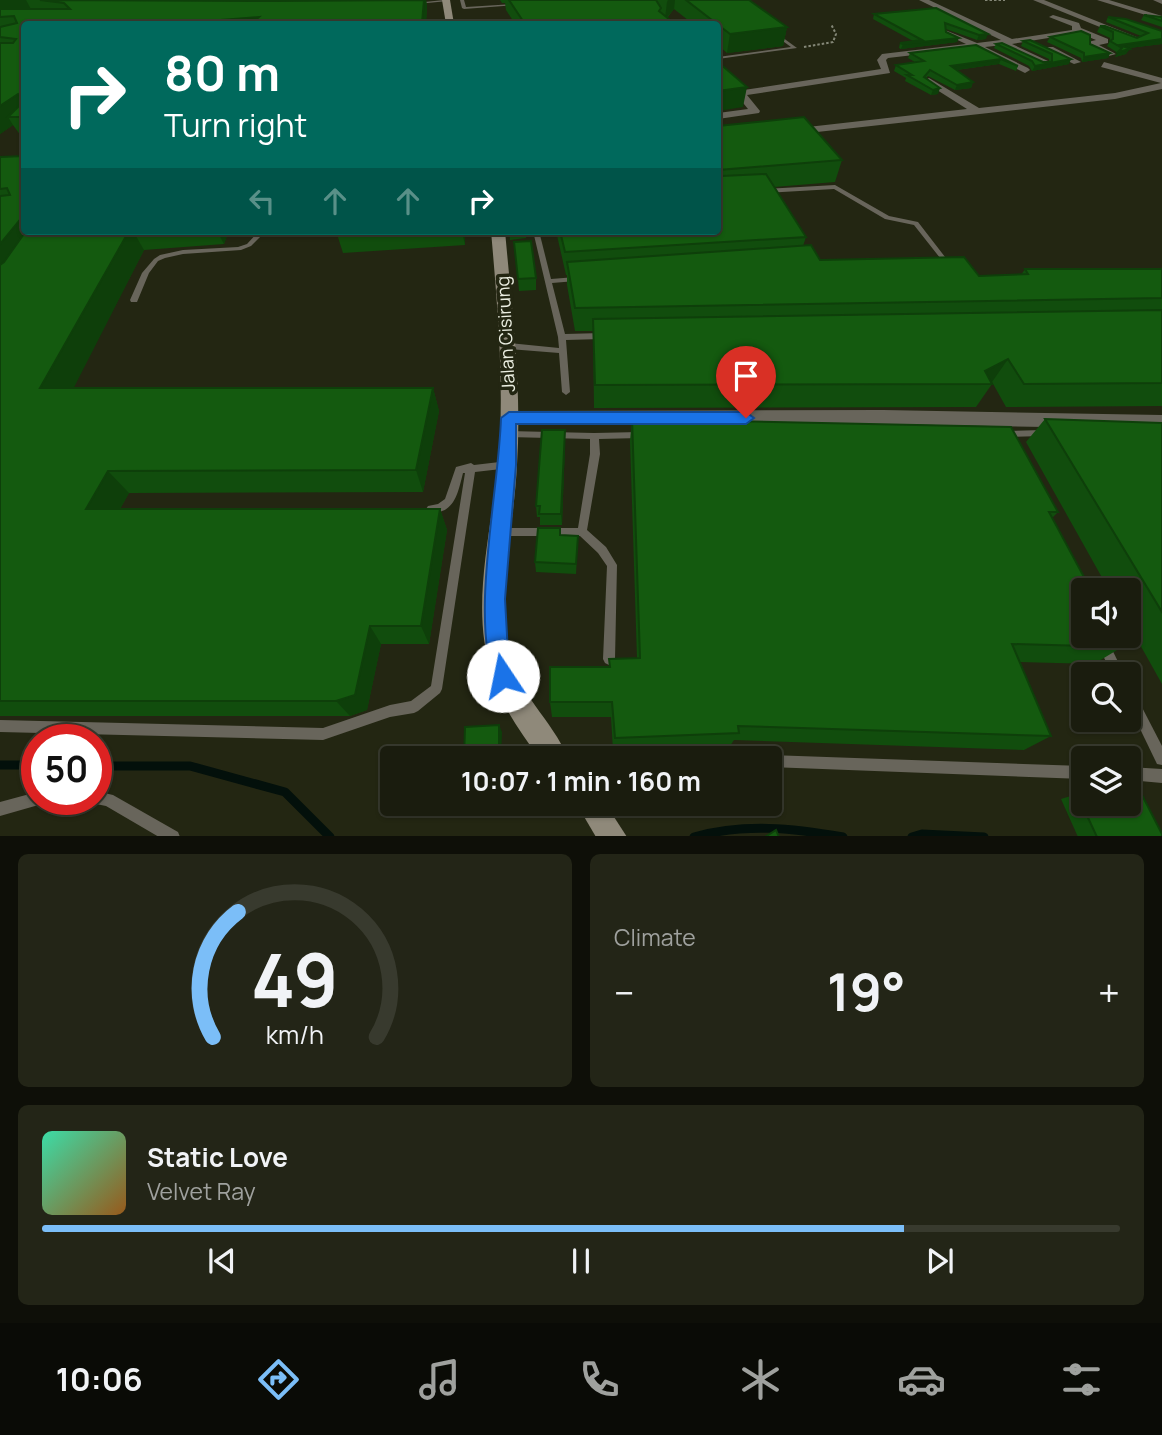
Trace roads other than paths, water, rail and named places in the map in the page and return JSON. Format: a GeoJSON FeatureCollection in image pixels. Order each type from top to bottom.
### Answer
{"type":"FeatureCollection","features":[{"type":"Feature","properties":{"kind":"main road"},"geometry":{"type":"LineString","coordinates":[[447,3],[450,21]]}},
{"type":"Feature","properties":{"kind":"main road","name":"Jalan Cisirung"},"geometry":{"type":"LineString","coordinates":[[498,235],[509,346],[508,465],[495,599],[501,664],[512,693],[547,746]]}},
{"type":"Feature","properties":{"kind":"main road"},"geometry":{"type":"LineString","coordinates":[[599,816],[614,836]]}},
{"type":"Feature","properties":{"kind":"street"},"geometry":{"type":"LineString","coordinates":[[923,0],[1002,42]]}},
{"type":"Feature","properties":{"kind":"street"},"geometry":{"type":"LineString","coordinates":[[1101,0],[1162,18]]}},
{"type":"Feature","properties":{"kind":"street"},"geometry":{"type":"LineString","coordinates":[[1157,0],[1162,2]]}},
{"type":"Feature","properties":{"kind":"street"},"geometry":{"type":"LineString","coordinates":[[1072,3],[1109,18]]}},
{"type":"Feature","properties":{"kind":"street"},"geometry":{"type":"LineString","coordinates":[[932,4],[926,8],[1045,63]]}},
{"type":"Feature","properties":{"kind":"street"},"geometry":{"type":"LineString","coordinates":[[1042,4],[1138,39]]}},
{"type":"Feature","properties":{"kind":"street"},"geometry":{"type":"LineString","coordinates":[[1053,17],[1105,41],[1091,44],[1112,54]]}},
{"type":"Feature","properties":{"kind":"street"},"geometry":{"type":"LineString","coordinates":[[721,116],[755,111],[740,93],[885,71],[887,69],[880,60],[885,56],[1051,37],[1091,20]]}},
{"type":"Feature","properties":{"kind":"street"},"geometry":{"type":"LineString","coordinates":[[1047,26],[1074,29]]}},
{"type":"Feature","properties":{"kind":"street"},"geometry":{"type":"LineString","coordinates":[[1009,28],[1077,62]]}},
{"type":"Feature","properties":{"kind":"street"},"geometry":{"type":"LineString","coordinates":[[948,32],[1025,70]]}},
{"type":"Feature","properties":{"kind":"street"},"geometry":{"type":"LineString","coordinates":[[1051,37],[1162,84]]}},
{"type":"Feature","properties":{"kind":"street"},"geometry":{"type":"LineString","coordinates":[[929,81],[978,112]]}},
{"type":"Feature","properties":{"kind":"street"},"geometry":{"type":"LineString","coordinates":[[783,133],[1132,94],[1162,84]]}},
{"type":"Feature","properties":{"kind":"street"},"geometry":{"type":"LineString","coordinates":[[508,426],[896,418],[1162,422]]}},
{"type":"Feature","properties":{"kind":"lane"},"geometry":{"type":"LineString","coordinates":[[462,0],[464,8]]}},
{"type":"Feature","properties":{"kind":"lane"},"geometry":{"type":"LineString","coordinates":[[410,4],[447,3],[464,8],[524,5]]}},
{"type":"Feature","properties":{"kind":"lane"},"geometry":{"type":"LineString","coordinates":[[721,58],[795,48],[770,31]]}},
{"type":"Feature","properties":{"kind":"lane"},"geometry":{"type":"LineString","coordinates":[[757,191],[835,187],[890,220],[912,221],[953,270]]}},
{"type":"Feature","properties":{"kind":"lane"},"geometry":{"type":"LineString","coordinates":[[771,190],[779,201]]}},
{"type":"Feature","properties":{"kind":"lane"},"geometry":{"type":"LineString","coordinates":[[134,300],[149,269],[158,259],[174,254],[239,249],[249,245],[259,235]]}},
{"type":"Feature","properties":{"kind":"lane"},"geometry":{"type":"LineString","coordinates":[[537,235],[562,337],[566,392]]}},
{"type":"Feature","properties":{"kind":"lane"},"geometry":{"type":"LineString","coordinates":[[549,281],[581,279]]}},
{"type":"Feature","properties":{"kind":"lane"},"geometry":{"type":"LineString","coordinates":[[562,337],[617,335]]}},
{"type":"Feature","properties":{"kind":"lane"},"geometry":{"type":"LineString","coordinates":[[509,346],[563,351]]}},
{"type":"Feature","properties":{"kind":"lane"},"geometry":{"type":"LineString","coordinates":[[508,426],[594,436],[650,435]]}},
{"type":"Feature","properties":{"kind":"lane"},"geometry":{"type":"LineString","coordinates":[[999,446],[993,434],[1059,433]]}},
{"type":"Feature","properties":{"kind":"lane"},"geometry":{"type":"LineString","coordinates":[[582,532],[595,454],[594,436]]}},
{"type":"Feature","properties":{"kind":"lane"},"geometry":{"type":"LineString","coordinates":[[414,509],[445,508],[459,470],[508,465]]}},
{"type":"Feature","properties":{"kind":"lane"},"geometry":{"type":"LineString","coordinates":[[0,726],[323,734],[390,711],[414,707],[436,690],[471,467]]}},
{"type":"Feature","properties":{"kind":"lane"},"geometry":{"type":"LineString","coordinates":[[500,532],[582,532],[602,550],[612,565],[609,659]]}},
{"type":"Feature","properties":{"kind":"lane"},"geometry":{"type":"LineString","coordinates":[[1141,718],[1162,759]]}},
{"type":"Feature","properties":{"kind":"lane"},"geometry":{"type":"LineString","coordinates":[[782,761],[1071,773]]}},
{"type":"Feature","properties":{"kind":"lane"},"geometry":{"type":"LineString","coordinates":[[1141,775],[1162,776]]}},
{"type":"Feature","properties":{"kind":"lane"},"geometry":{"type":"LineString","coordinates":[[112,802],[173,836]]}},
{"type":"Feature","properties":{"kind":"lane"},"geometry":{"type":"LineString","coordinates":[[0,809],[21,803]]}},
{"type":"Feature","properties":{"kind":"waterway"},"geometry":{"type":"LineString","coordinates":[[0,765],[21,765]]}},
{"type":"Feature","properties":{"kind":"waterway"},"geometry":{"type":"LineString","coordinates":[[112,766],[190,766],[285,792],[329,836]]}},
{"type":"Feature","properties":{"kind":"waterway"},"geometry":{"type":"LineString","coordinates":[[699,836],[750,828],[806,831],[837,836]]}},
{"type":"Feature","properties":{"kind":"waterway"},"geometry":{"type":"LineString","coordinates":[[915,836],[963,836]]}}]}
